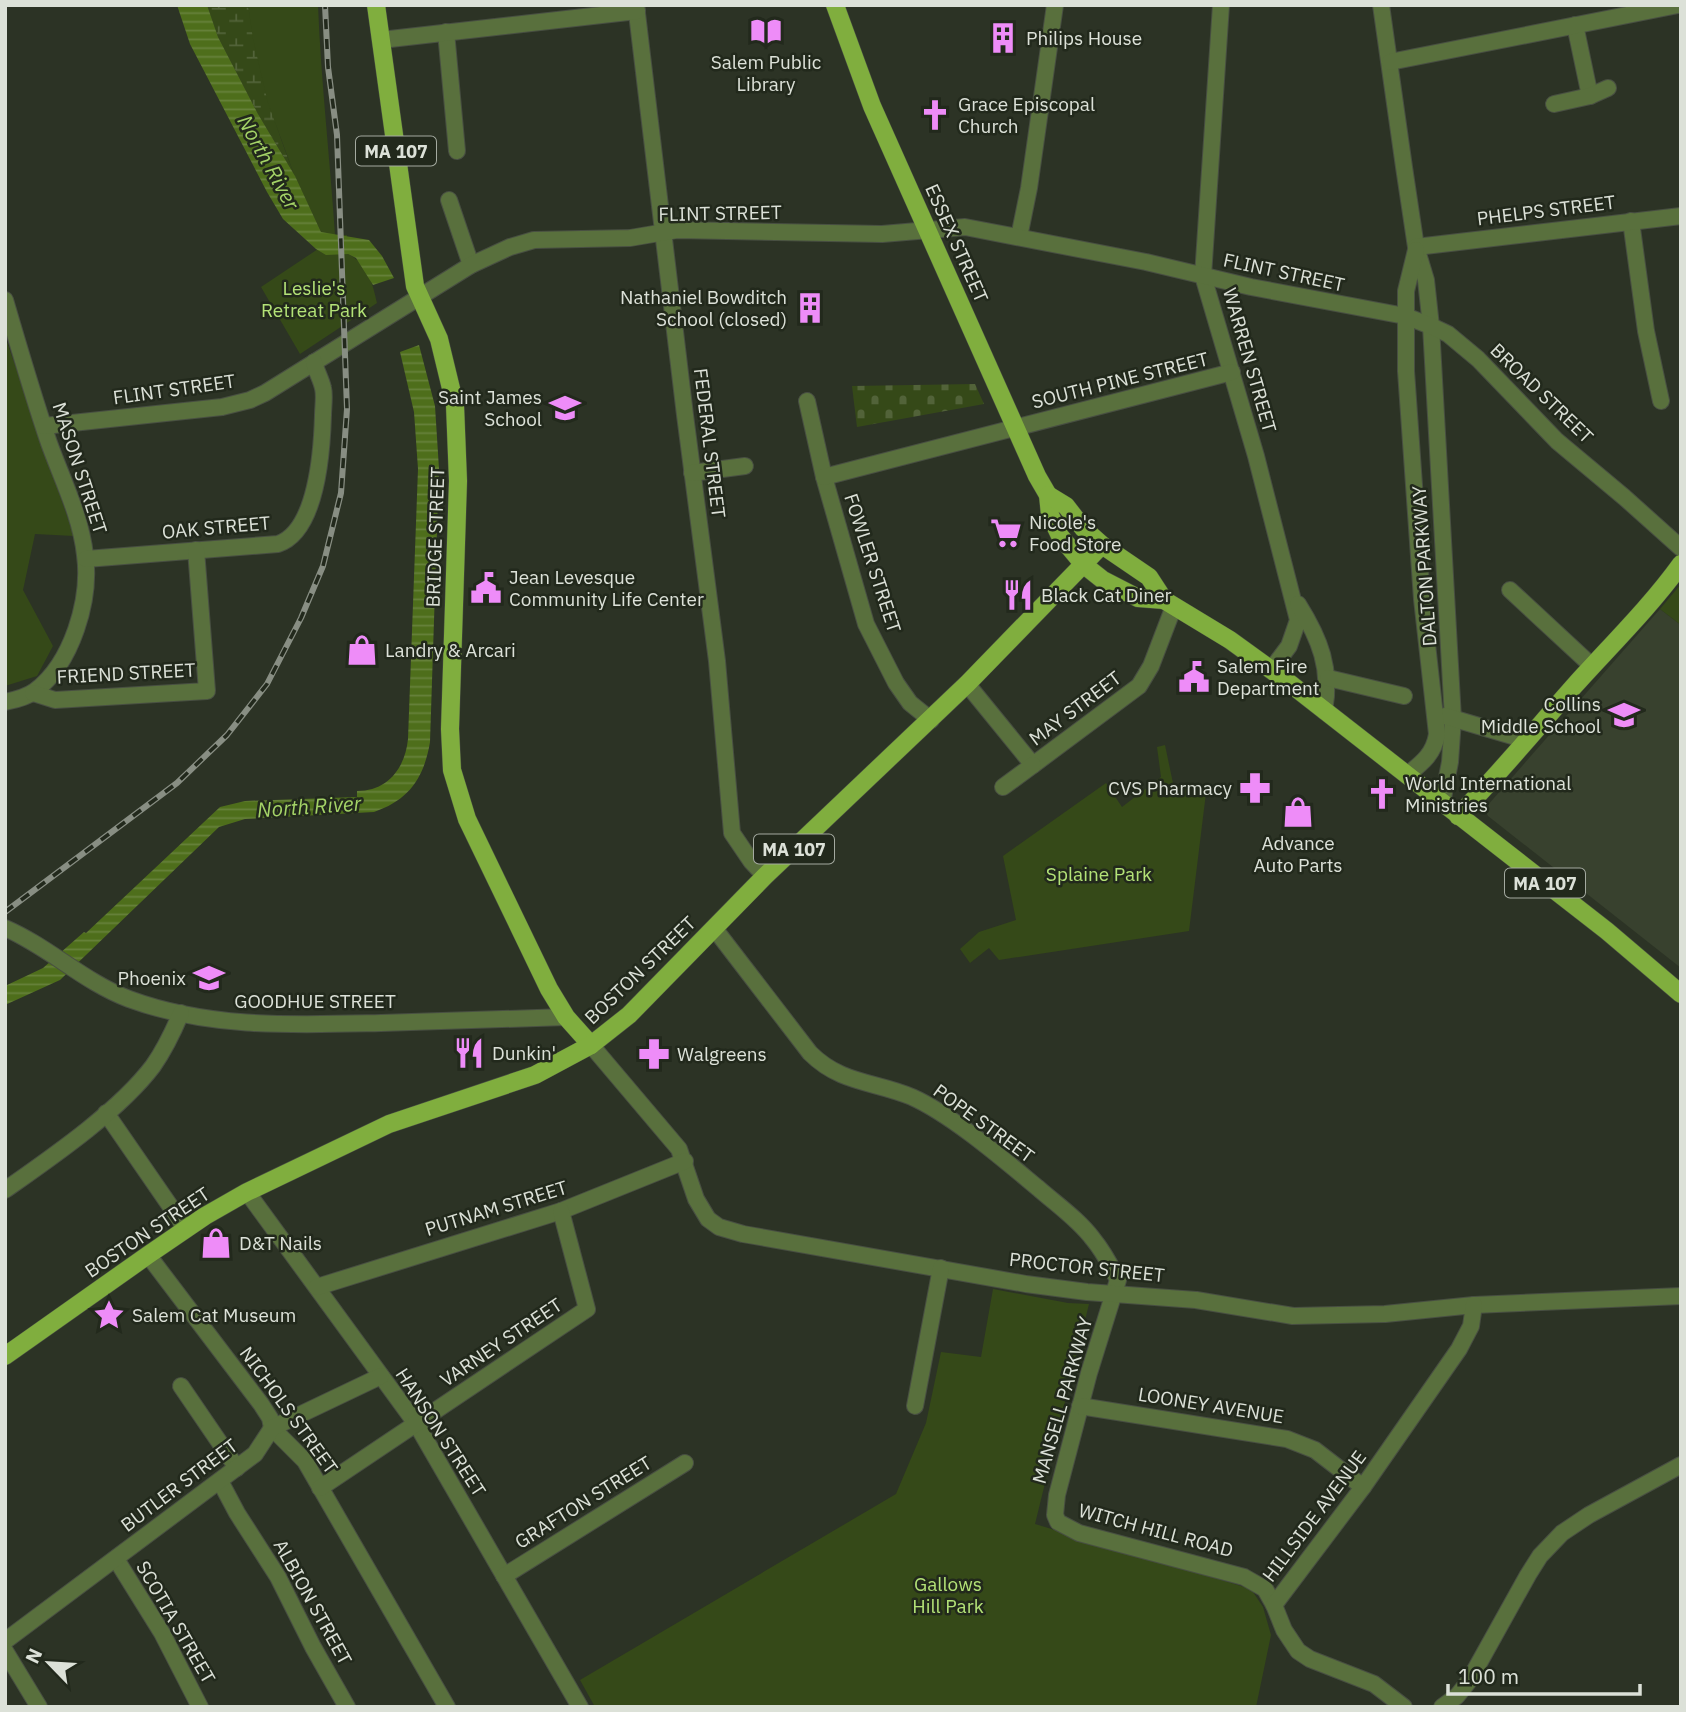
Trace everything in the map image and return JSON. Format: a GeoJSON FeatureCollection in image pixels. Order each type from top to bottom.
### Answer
{"type":"FeatureCollection","features":[{"type":"Feature","properties":{"kind":"main road","name":"BRIDGE STREET"},"geometry":{"type":"LineString","coordinates":[[376,5],[412,271],[419,296],[445,360],[455,405],[458,481],[450,729],[452,770],[467,819],[549,989],[566,1017],[591,1045]]}},
{"type":"Feature","properties":{"kind":"main road","name":"ESSEX STREET"},"geometry":{"type":"LineString","coordinates":[[835,5],[872,106],[1048,495],[1050,516],[1060,536],[1084,565],[1103,580],[1139,598],[1169,603]]}},
{"type":"Feature","properties":{"kind":"main road","name":"ESSEX STREET"},"geometry":{"type":"LineString","coordinates":[[1048,495],[1066,506],[1083,528],[1102,545],[1149,577],[1169,603],[1230,640],[1324,711]]}},
{"type":"Feature","properties":{"kind":"main road","name":"BOSTON STREET"},"geometry":{"type":"LineString","coordinates":[[5,1356],[186,1229],[247,1192],[389,1124],[536,1075],[591,1045],[629,1015],[765,876],[931,720],[1102,545]]}},
{"type":"Feature","properties":{"kind":"main road"},"geometry":{"type":"LineString","coordinates":[[1458,816],[1496,778],[1526,740],[1644,610],[1681,564]]}},
{"type":"Feature","properties":{"kind":"main road","name":"MA 107"},"geometry":{"type":"LineString","coordinates":[[1324,711],[1607,931],[1681,994]]}},
{"type":"Feature","properties":{"kind":"street"},"geometry":{"type":"LineString","coordinates":[[1019,237],[1029,188],[1055,5]]}},
{"type":"Feature","properties":{"kind":"street","name":"WARREN STREET"},"geometry":{"type":"LineString","coordinates":[[1221,5],[1203,276],[1294,596],[1298,620],[1293,637],[1271,670]]}},
{"type":"Feature","properties":{"kind":"street"},"geometry":{"type":"LineString","coordinates":[[1381,5],[1416,247],[1426,280],[1431,326]]}},
{"type":"Feature","properties":{"kind":"street"},"geometry":{"type":"LineString","coordinates":[[1390,62],[1575,25],[1612,12],[1678,5]]}},
{"type":"Feature","properties":{"kind":"street"},"geometry":{"type":"LineString","coordinates":[[381,40],[637,8]]}},
{"type":"Feature","properties":{"kind":"street","name":"FEDERAL STREET"},"geometry":{"type":"LineString","coordinates":[[637,8],[717,662],[732,833],[765,876]]}},
{"type":"Feature","properties":{"kind":"street"},"geometry":{"type":"LineString","coordinates":[[1575,25],[1590,96]]}},
{"type":"Feature","properties":{"kind":"street"},"geometry":{"type":"LineString","coordinates":[[446,32],[457,151]]}},
{"type":"Feature","properties":{"kind":"street"},"geometry":{"type":"LineString","coordinates":[[1554,104],[1590,96],[1608,88]]}},
{"type":"Feature","properties":{"kind":"street"},"geometry":{"type":"LineString","coordinates":[[449,201],[471,265]]}},
{"type":"Feature","properties":{"kind":"street","name":"PHELPS STREET"},"geometry":{"type":"LineString","coordinates":[[1416,247],[1681,216]]}},
{"type":"Feature","properties":{"kind":"street"},"geometry":{"type":"LineString","coordinates":[[1631,221],[1646,331],[1661,401]]}},
{"type":"Feature","properties":{"kind":"street","name":"FLINT STREET"},"geometry":{"type":"LineString","coordinates":[[44,426],[235,404],[265,393],[471,265],[510,247],[534,240],[630,238],[663,232],[882,234],[965,228],[1146,262],[1405,316],[1431,326]]}},
{"type":"Feature","properties":{"kind":"street"},"geometry":{"type":"LineString","coordinates":[[1405,316],[1406,291],[1416,247]]}},
{"type":"Feature","properties":{"kind":"street","name":"MASON STREET"},"geometry":{"type":"LineString","coordinates":[[5,300],[44,426],[81,532],[86,559],[82,601],[68,648],[52,673],[33,693]]}},
{"type":"Feature","properties":{"kind":"street","name":"DALTON PARKWAY"},"geometry":{"type":"LineString","coordinates":[[1405,316],[1408,416],[1422,598],[1436,713],[1436,746],[1424,762],[1407,775]]}},
{"type":"Feature","properties":{"kind":"street","name":"DALTON PARKWAY"},"geometry":{"type":"LineString","coordinates":[[1431,326],[1453,719],[1450,762],[1442,803]]}},
{"type":"Feature","properties":{"kind":"street","name":"BROAD STREET"},"geometry":{"type":"LineString","coordinates":[[1431,326],[1448,334],[1478,359],[1557,441],[1681,548]]}},
{"type":"Feature","properties":{"kind":"street","name":"OAK STREET"},"geometry":{"type":"LineString","coordinates":[[86,559],[278,544],[287,541],[299,528],[318,475],[322,449],[324,394],[313,362]]}},
{"type":"Feature","properties":{"kind":"street","name":"SOUTH PINE STREET"},"geometry":{"type":"LineString","coordinates":[[824,477],[1232,372]]}},
{"type":"Feature","properties":{"kind":"street","name":"FOWLER STREET"},"geometry":{"type":"LineString","coordinates":[[807,401],[824,477],[866,624],[895,683],[909,703],[931,720]]}},
{"type":"Feature","properties":{"kind":"street"},"geometry":{"type":"LineString","coordinates":[[692,474],[745,466]]}},
{"type":"Feature","properties":{"kind":"street","name":"FRIEND STREET"},"geometry":{"type":"LineString","coordinates":[[33,693],[55,700],[207,691],[195,550]]}},
{"type":"Feature","properties":{"kind":"street"},"geometry":{"type":"LineString","coordinates":[[1510,590],[1592,666]]}},
{"type":"Feature","properties":{"kind":"street","name":"WARREN STREET"},"geometry":{"type":"LineString","coordinates":[[1294,596],[1317,634],[1328,678],[1324,711]]}},
{"type":"Feature","properties":{"kind":"street","name":"MAY STREET"},"geometry":{"type":"LineString","coordinates":[[1003,787],[1139,686],[1150,666],[1169,603]]}},
{"type":"Feature","properties":{"kind":"street"},"geometry":{"type":"LineString","coordinates":[[1328,678],[1404,696]]}},
{"type":"Feature","properties":{"kind":"street","name":"MAY STREET"},"geometry":{"type":"LineString","coordinates":[[967,684],[1033,765]]}},
{"type":"Feature","properties":{"kind":"street"},"geometry":{"type":"LineString","coordinates":[[5,702],[33,693]]}},
{"type":"Feature","properties":{"kind":"street"},"geometry":{"type":"LineString","coordinates":[[1436,713],[1526,740]]}},
{"type":"Feature","properties":{"kind":"street","name":"GOODHUE STREET"},"geometry":{"type":"LineString","coordinates":[[5,928],[44,948],[126,998],[222,1021],[287,1025],[566,1017]]}},
{"type":"Feature","properties":{"kind":"street","name":"POPE STREET"},"geometry":{"type":"LineString","coordinates":[[714,928],[820,1063],[844,1077],[921,1101],[1010,1165],[1093,1239],[1118,1280],[1115,1292]]}},
{"type":"Feature","properties":{"kind":"street"},"geometry":{"type":"LineString","coordinates":[[5,1190],[106,1113],[151,1068],[170,1039],[181,1013]]}},
{"type":"Feature","properties":{"kind":"street","name":"PROCTOR STREET"},"geometry":{"type":"LineString","coordinates":[[591,1045],[671,1136],[685,1161],[701,1209],[708,1220],[719,1227],[775,1241],[1067,1290],[1196,1300],[1279,1315],[1317,1317],[1385,1314],[1474,1306],[1681,1296]]}},
{"type":"Feature","properties":{"kind":"street"},"geometry":{"type":"LineString","coordinates":[[106,1113],[186,1229]]}},
{"type":"Feature","properties":{"kind":"street","name":"PUTNAM STREET"},"geometry":{"type":"LineString","coordinates":[[317,1287],[561,1211],[685,1161]]}},
{"type":"Feature","properties":{"kind":"street","name":"HANSON STREET"},"geometry":{"type":"LineString","coordinates":[[247,1192],[416,1425],[580,1707]]}},
{"type":"Feature","properties":{"kind":"street","name":"VARNEY STREET"},"geometry":{"type":"LineString","coordinates":[[320,1488],[587,1309],[561,1211]]}},
{"type":"Feature","properties":{"kind":"street","name":"NICHOLS STREET"},"geometry":{"type":"LineString","coordinates":[[148,1255],[261,1404],[270,1418],[272,1428],[295,1448],[447,1707]]}},
{"type":"Feature","properties":{"kind":"street"},"geometry":{"type":"LineString","coordinates":[[915,1406],[941,1268]]}},
{"type":"Feature","properties":{"kind":"street","name":"MANSELL PARKWAY"},"geometry":{"type":"LineString","coordinates":[[1057,1520],[1057,1495],[1080,1406],[1115,1292]]}},
{"type":"Feature","properties":{"kind":"street","name":"HILLSIDE AVENUE"},"geometry":{"type":"LineString","coordinates":[[1404,1707],[1374,1684],[1310,1659],[1298,1651],[1284,1630],[1274,1605],[1363,1486],[1459,1349],[1471,1326],[1474,1306]]}},
{"type":"Feature","properties":{"kind":"street","name":"BUTLER STREET"},"geometry":{"type":"LineString","coordinates":[[5,1640],[255,1454],[272,1428],[381,1376]]}},
{"type":"Feature","properties":{"kind":"street"},"geometry":{"type":"LineString","coordinates":[[181,1386],[237,1468]]}},
{"type":"Feature","properties":{"kind":"street","name":"LOONEY AVENUE"},"geometry":{"type":"LineString","coordinates":[[1080,1406],[1287,1439],[1315,1450],[1363,1486]]}},
{"type":"Feature","properties":{"kind":"street","name":"GRAFTON STREET"},"geometry":{"type":"LineString","coordinates":[[504,1576],[685,1463]]}},
{"type":"Feature","properties":{"kind":"street"},"geometry":{"type":"LineString","coordinates":[[1442,1707],[1457,1696],[1469,1681],[1528,1575],[1540,1556],[1562,1533],[1581,1519],[1681,1465]]}},
{"type":"Feature","properties":{"kind":"street","name":"ALBION STREET"},"geometry":{"type":"LineString","coordinates":[[220,1481],[278,1577],[347,1707]]}},
{"type":"Feature","properties":{"kind":"street","name":"WITCH HILL ROAD"},"geometry":{"type":"LineString","coordinates":[[1057,1520],[1079,1533],[1244,1577],[1265,1589],[1274,1605]]}},
{"type":"Feature","properties":{"kind":"street","name":"SCOTIA STREET"},"geometry":{"type":"LineString","coordinates":[[116,1559],[162,1633],[200,1707]]}},
{"type":"Feature","properties":{"kind":"street"},"geometry":{"type":"LineString","coordinates":[[5,1651],[39,1707]]}},
{"type":"Feature","properties":{"kind":"shaded area","name":"Collins Middle School"},"geometry":{"type":"Polygon","coordinates":[[[1660,609],[1681,625],[1681,968],[1486,812],[1487,806],[1660,609]]]}},
{"type":"Feature","properties":{"kind":"green space"},"geometry":{"type":"Polygon","coordinates":[[[207,5],[248,5],[267,92],[295,176],[258,114],[218,37],[207,5]]]}},
{"type":"Feature","properties":{"kind":"green space","name":"Leslie's Retreat Park"},"geometry":{"type":"Polygon","coordinates":[[[248,5],[318,5],[335,235],[347,235],[348,254],[364,268],[377,303],[300,354],[261,287],[321,247],[321,232],[295,177],[268,103],[248,5]]]}},
{"type":"Feature","properties":{"kind":"green space"},"geometry":{"type":"Polygon","coordinates":[[[5,336],[74,536],[35,534],[23,590],[53,646],[37,676],[5,686],[5,336]]]}},
{"type":"Feature","properties":{"kind":"green space"},"geometry":{"type":"Polygon","coordinates":[[[975,384],[984,404],[857,427],[852,386],[975,384]]]}},
{"type":"Feature","properties":{"kind":"green space"},"geometry":{"type":"Polygon","coordinates":[[[1681,584],[1681,625],[1660,609],[1681,584]]]}},
{"type":"Feature","properties":{"kind":"green space","name":"Splaine Park"},"geometry":{"type":"Polygon","coordinates":[[[1165,745],[1174,788],[1188,788],[1206,793],[1189,931],[999,960],[989,948],[970,963],[960,949],[979,932],[1016,920],[1003,856],[1106,783],[1122,807],[1161,777],[1157,747],[1165,745]]]}},
{"type":"Feature","properties":{"kind":"green space","name":"Gallows Hill Park"},"geometry":{"type":"Polygon","coordinates":[[[993,1289],[1068,1303],[1089,1304],[1035,1524],[1251,1589],[1263,1607],[1271,1635],[1256,1707],[595,1707],[580,1680],[896,1494],[926,1423],[941,1352],[981,1357],[993,1289]]]}},
{"type":"Feature","properties":{"kind":"water","name":"North River"},"geometry":{"type":"Polygon","coordinates":[[[177,5],[207,5],[218,37],[258,114],[295,176],[321,232],[369,240],[394,278],[373,285],[356,258],[348,254],[326,255],[283,219],[190,44],[177,5]]]}},
{"type":"Feature","properties":{"kind":"water","name":"North River"},"geometry":{"type":"Polygon","coordinates":[[[419,345],[435,406],[439,469],[430,742],[419,777],[397,801],[374,812],[245,819],[219,827],[60,980],[5,1005],[5,986],[43,968],[86,933],[220,807],[245,801],[357,797],[357,791],[378,787],[399,768],[408,739],[418,469],[414,412],[400,352],[419,345]]]}},
{"type":"Feature","properties":{"kind":"railway"},"geometry":{"type":"LineString","coordinates":[[5,912],[177,783],[227,735],[267,684],[301,618],[323,566],[341,493],[347,409],[337,135],[328,67],[325,5]]}},
{"type":"Feature","properties":{"kind":"place","name":"Salem Public Library"},"geometry":{"type":"Point","coordinates":[766,31]}},
{"type":"Feature","properties":{"kind":"place","name":"Philips House"},"geometry":{"type":"Point","coordinates":[1003,38]}},
{"type":"Feature","properties":{"kind":"place","name":"Grace Episcopal Church"},"geometry":{"type":"Point","coordinates":[935,115]}},
{"type":"Feature","properties":{"kind":"place","name":"Nathaniel Bowditch School (closed)"},"geometry":{"type":"Point","coordinates":[810,308]}},
{"type":"Feature","properties":{"kind":"place","name":"Saint James School"},"geometry":{"type":"Point","coordinates":[565,408]}},
{"type":"Feature","properties":{"kind":"place","name":"Nicole's Food Store"},"geometry":{"type":"Point","coordinates":[1006,533]}},
{"type":"Feature","properties":{"kind":"place","name":"Jean Levesque Community Life Center"},"geometry":{"type":"Point","coordinates":[486,588]}},
{"type":"Feature","properties":{"kind":"place","name":"Black Cat Diner"},"geometry":{"type":"Point","coordinates":[1018,595]}},
{"type":"Feature","properties":{"kind":"place","name":"Landry & Arcari"},"geometry":{"type":"Point","coordinates":[362,650]}},
{"type":"Feature","properties":{"kind":"place","name":"Salem Fire Department"},"geometry":{"type":"Point","coordinates":[1194,677]}},
{"type":"Feature","properties":{"kind":"place","name":"Collins Middle School"},"geometry":{"type":"Point","coordinates":[1624,715]}},
{"type":"Feature","properties":{"kind":"place","name":"CVS Pharmacy"},"geometry":{"type":"Point","coordinates":[1255,788]}},
{"type":"Feature","properties":{"kind":"place","name":"World International Ministries"},"geometry":{"type":"Point","coordinates":[1382,794]}},
{"type":"Feature","properties":{"kind":"place","name":"Advance Auto Parts"},"geometry":{"type":"Point","coordinates":[1298,812]}},
{"type":"Feature","properties":{"kind":"place","name":"Phoenix"},"geometry":{"type":"Point","coordinates":[209,978]}},
{"type":"Feature","properties":{"kind":"place","name":"Dunkin'"},"geometry":{"type":"Point","coordinates":[469,1053]}},
{"type":"Feature","properties":{"kind":"place","name":"Walgreens"},"geometry":{"type":"Point","coordinates":[654,1054]}},
{"type":"Feature","properties":{"kind":"place","name":"D&T Nails"},"geometry":{"type":"Point","coordinates":[216,1243]}},
{"type":"Feature","properties":{"kind":"place","name":"Salem Cat Museum"},"geometry":{"type":"Point","coordinates":[109,1315]}}]}
